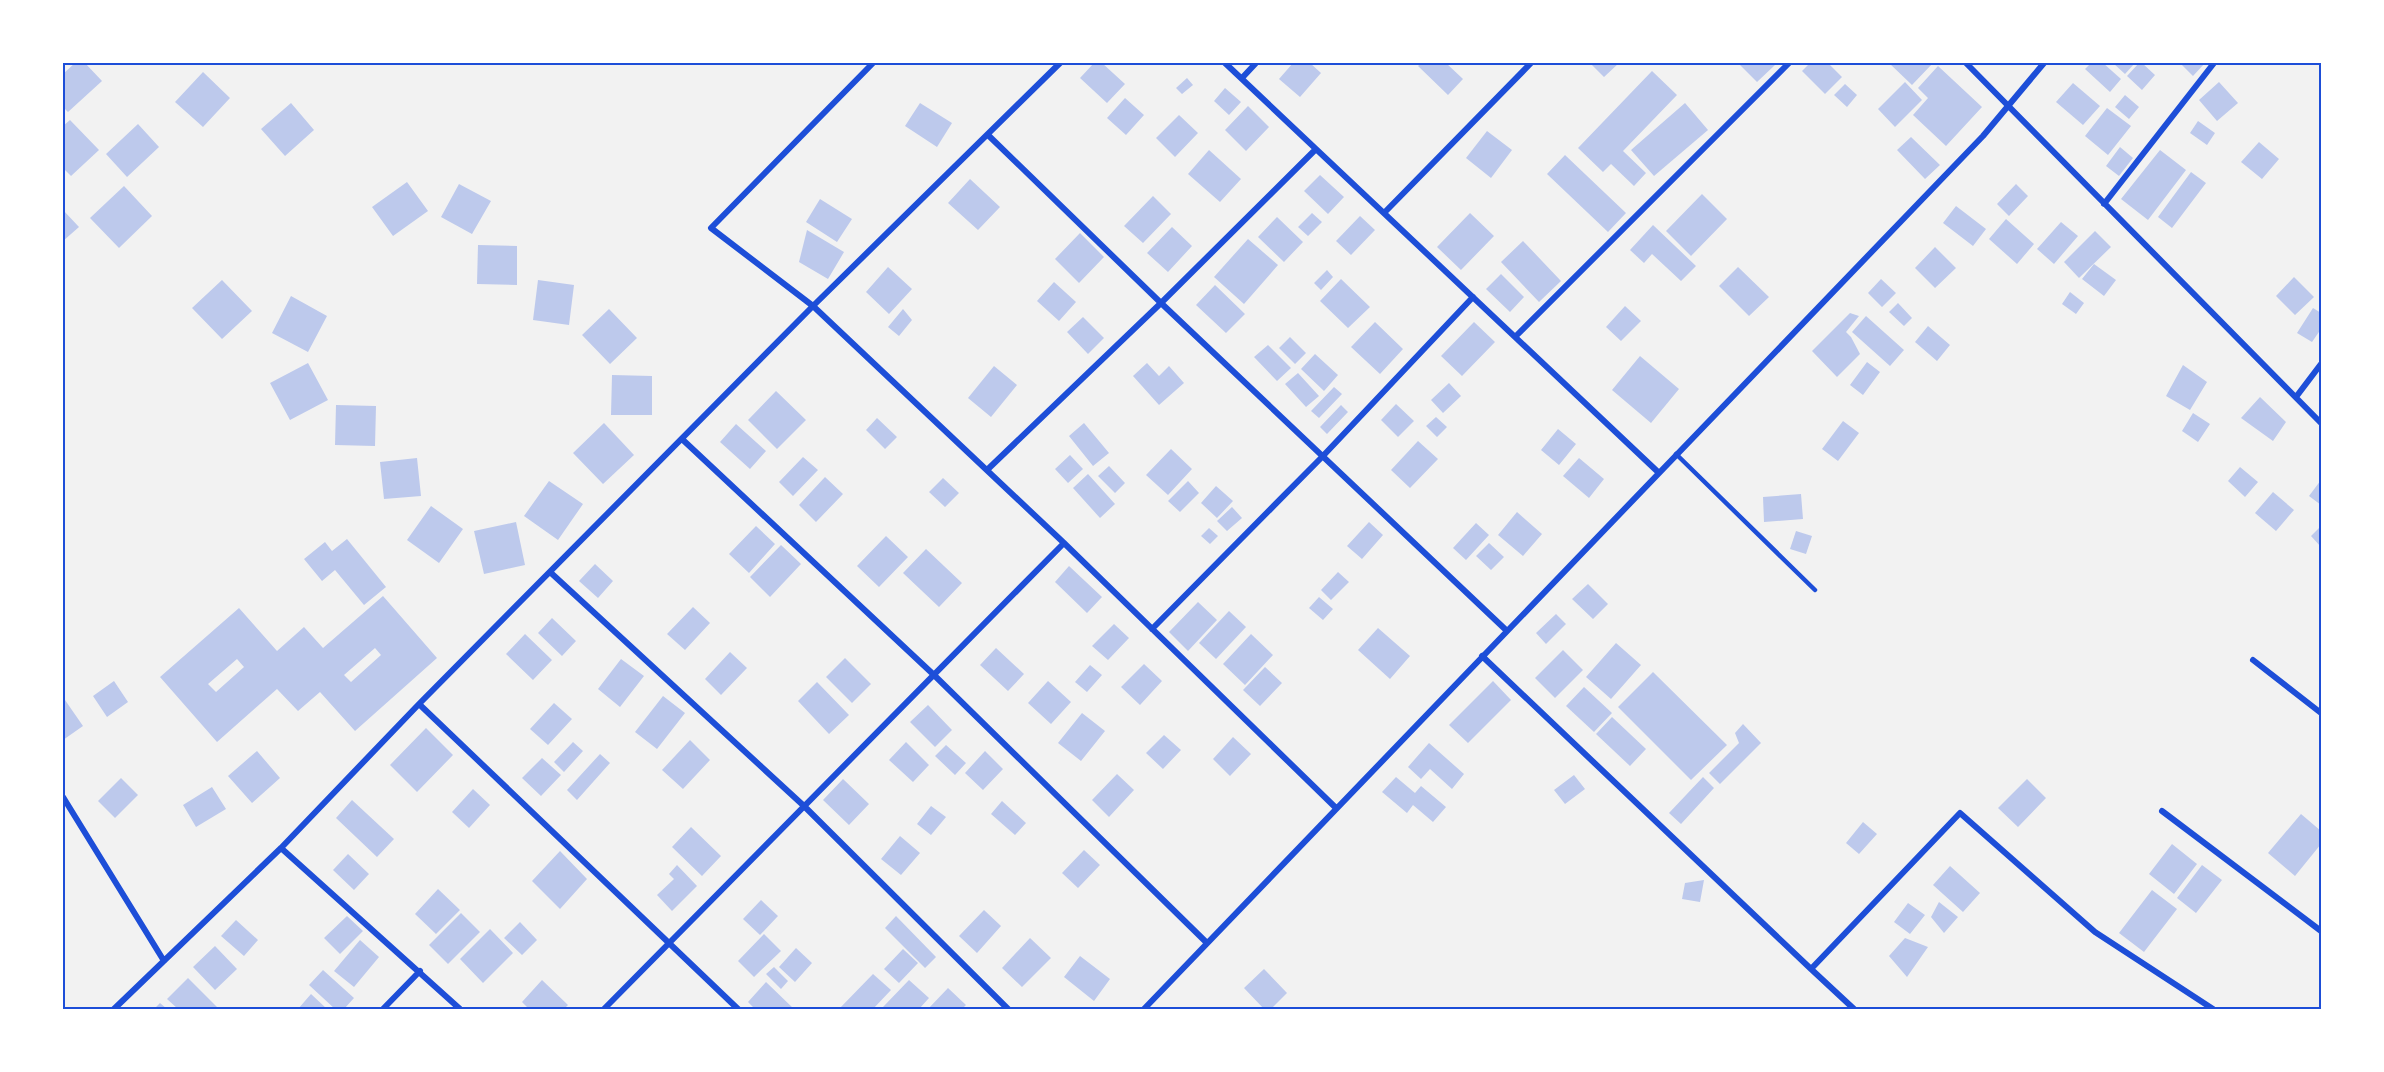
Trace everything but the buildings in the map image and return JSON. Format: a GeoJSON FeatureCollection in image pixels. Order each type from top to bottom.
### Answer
{"type":"FeatureCollection","features":[{"type":"Feature","properties":{"kind":"street"},"geometry":{"type":"LineString","coordinates":[[873,63],[711,228],[813,306],[1064,543],[1336,808]]}},
{"type":"Feature","properties":{"kind":"street"},"geometry":{"type":"LineString","coordinates":[[114,1009],[281,848],[419,704],[683,440],[813,306],[1060,63]]}},
{"type":"Feature","properties":{"kind":"street"},"geometry":{"type":"LineString","coordinates":[[1225,63],[1658,472]]}},
{"type":"Feature","properties":{"kind":"street"},"geometry":{"type":"LineString","coordinates":[[1242,78],[1256,63]]}},
{"type":"Feature","properties":{"kind":"street"},"geometry":{"type":"LineString","coordinates":[[1384,213],[1532,63]]}},
{"type":"Feature","properties":{"kind":"street"},"geometry":{"type":"LineString","coordinates":[[1515,337],[1789,63]]}},
{"type":"Feature","properties":{"kind":"street"},"geometry":{"type":"LineString","coordinates":[[1966,63],[2321,423]]}},
{"type":"Feature","properties":{"kind":"street"},"geometry":{"type":"LineString","coordinates":[[1144,1009],[1983,136],[2044,63]]}},
{"type":"Feature","properties":{"kind":"street"},"geometry":{"type":"LineString","coordinates":[[2104,204],[2214,63]]}},
{"type":"Feature","properties":{"kind":"street"},"geometry":{"type":"LineString","coordinates":[[988,135],[1322,457],[1506,630]]}},
{"type":"Feature","properties":{"kind":"street"},"geometry":{"type":"LineString","coordinates":[[987,470],[1161,303],[1316,148]]}},
{"type":"Feature","properties":{"kind":"street"},"geometry":{"type":"LineString","coordinates":[[1152,629],[1322,457],[1473,297]]}},
{"type":"Feature","properties":{"kind":"street"},"geometry":{"type":"LineString","coordinates":[[2296,397],[2321,364]]}},
{"type":"Feature","properties":{"kind":"street"},"geometry":{"type":"LineString","coordinates":[[683,440],[934,675],[1207,943]]}},
{"type":"Feature","properties":{"kind":"street"},"geometry":{"type":"LineString","coordinates":[[604,1009],[1064,543]]}},
{"type":"Feature","properties":{"kind":"street"},"geometry":{"type":"LineString","coordinates":[[550,572],[804,806],[1008,1009]]}},
{"type":"Feature","properties":{"kind":"street"},"geometry":{"type":"LineString","coordinates":[[1482,656],[1854,1009]]}},
{"type":"Feature","properties":{"kind":"street"},"geometry":{"type":"LineString","coordinates":[[2253,660],[2321,713]]}},
{"type":"Feature","properties":{"kind":"street"},"geometry":{"type":"LineString","coordinates":[[419,704],[738,1009]]}},
{"type":"Feature","properties":{"kind":"street"},"geometry":{"type":"LineString","coordinates":[[63,797],[164,961]]}},
{"type":"Feature","properties":{"kind":"street"},"geometry":{"type":"LineString","coordinates":[[2162,811],[2321,931]]}},
{"type":"Feature","properties":{"kind":"street"},"geometry":{"type":"LineString","coordinates":[[1811,969],[1960,813],[2095,932],[2213,1009]]}},
{"type":"Feature","properties":{"kind":"street"},"geometry":{"type":"LineString","coordinates":[[281,848],[420,971],[459,1009]]}},
{"type":"Feature","properties":{"kind":"street"},"geometry":{"type":"LineString","coordinates":[[383,1009],[420,971]]}},
{"type":"Feature","properties":{"kind":"lane"},"geometry":{"type":"LineString","coordinates":[[1676,454],[1815,590]]}}]}
